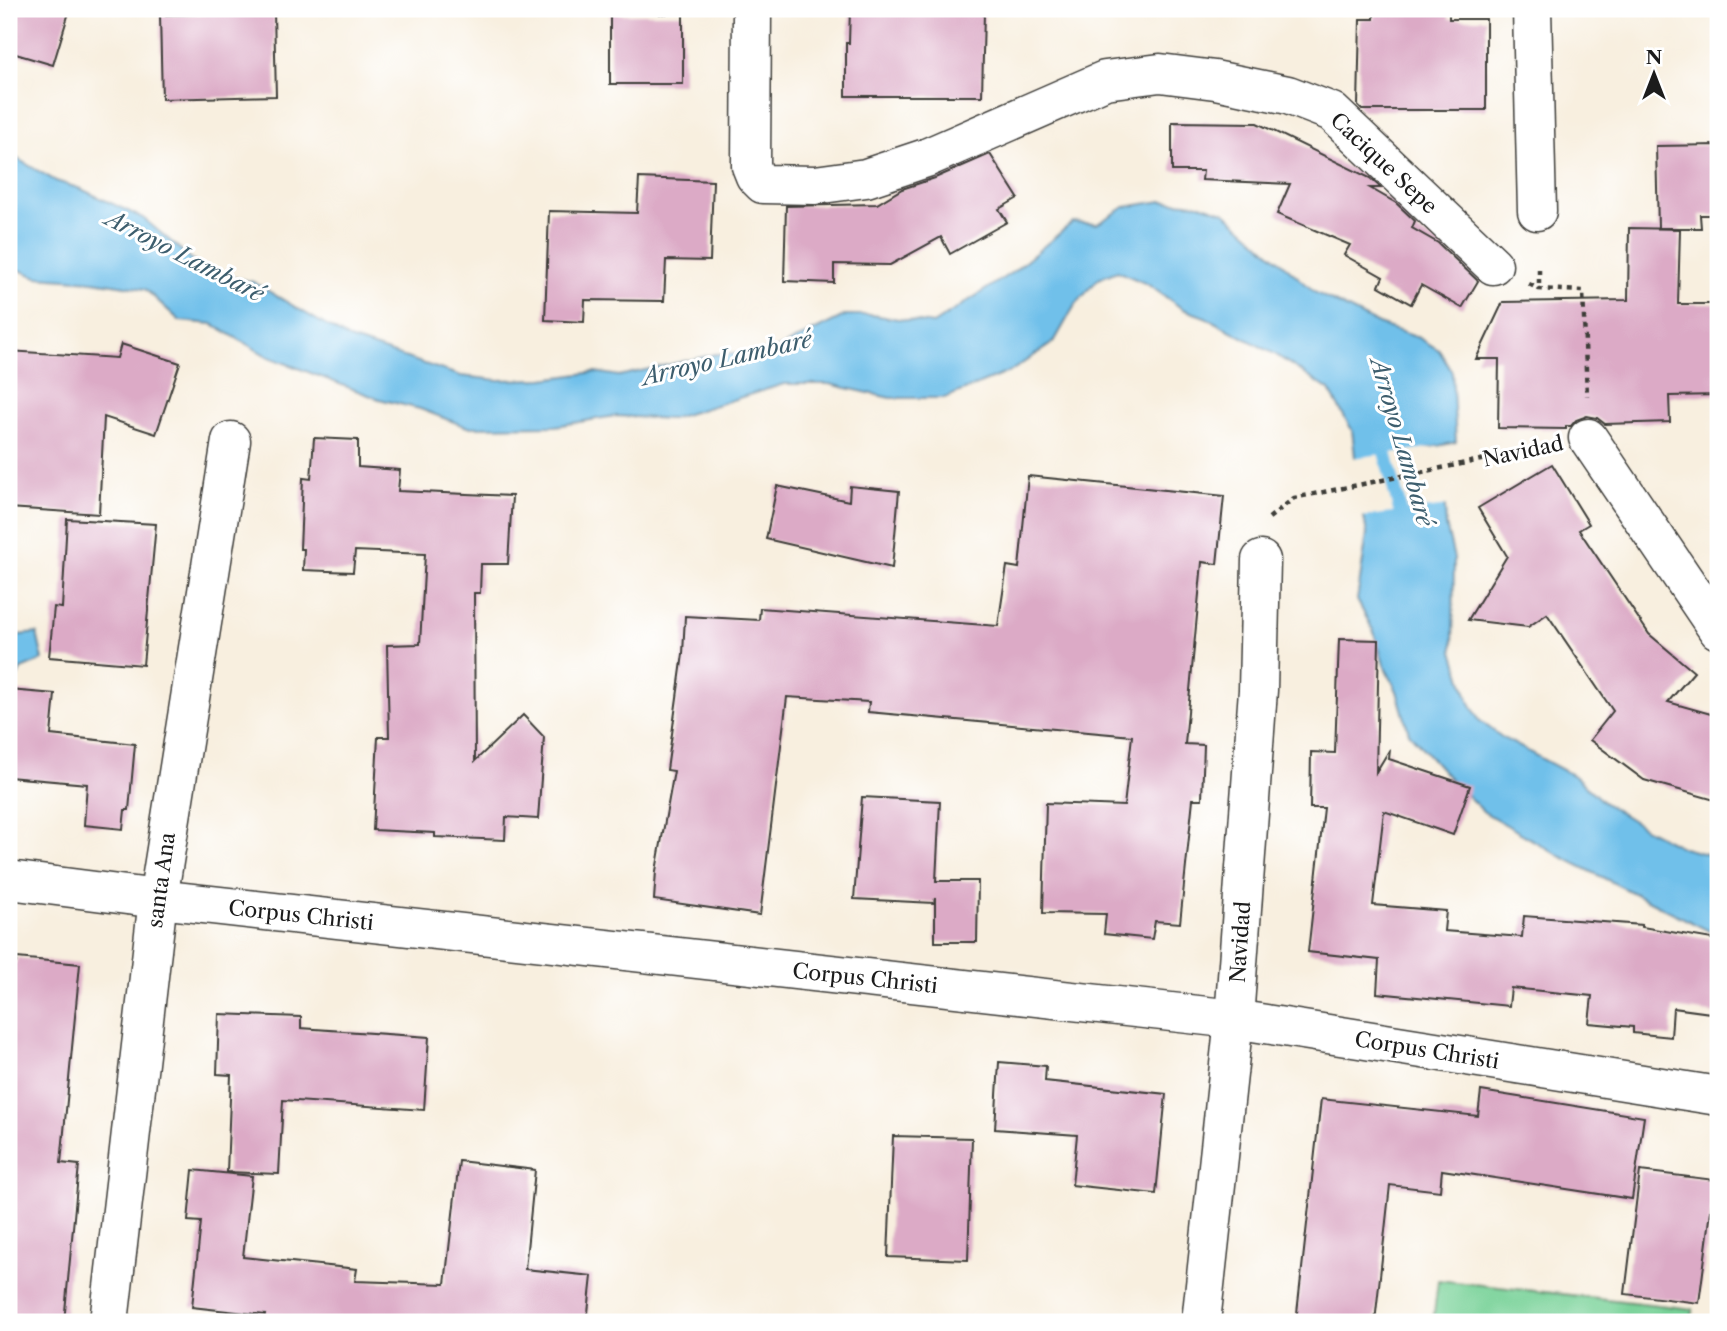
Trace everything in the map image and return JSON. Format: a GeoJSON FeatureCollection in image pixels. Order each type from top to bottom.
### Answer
{"type":"FeatureCollection","features":[{"type":"Feature","properties":{"kind":"street","name":"Cacique Sepe"},"geometry":{"type":"LineString","coordinates":[[752,9],[751,166],[755,176],[763,184],[815,185],[866,178],[926,158],[1105,80],[1160,73],[1288,94],[1332,112],[1493,265]]}},
{"type":"Feature","properties":{"kind":"street"},"geometry":{"type":"LineString","coordinates":[[1532,9],[1538,211]]}},
{"type":"Feature","properties":{"kind":"street"},"geometry":{"type":"LineString","coordinates":[[1588,438],[1718,630]]}},
{"type":"Feature","properties":{"kind":"street","name":"santa Ana"},"geometry":{"type":"LineString","coordinates":[[109,1322],[158,899],[231,441]]}},
{"type":"Feature","properties":{"kind":"street","name":"Navidad"},"geometry":{"type":"LineString","coordinates":[[1200,1322],[1234,1019],[1258,690],[1261,560]]}},
{"type":"Feature","properties":{"kind":"street","name":"Corpus Christi"},"geometry":{"type":"LineString","coordinates":[[9,880],[1234,1019],[1718,1096]]}},
{"type":"Feature","properties":{"kind":"path"},"geometry":{"type":"LineString","coordinates":[[1493,265],[1539,289],[1583,291],[1588,438]]}},
{"type":"Feature","properties":{"kind":"path","name":"Navidad"},"geometry":{"type":"LineString","coordinates":[[1294,498],[1588,438]]}},
{"type":"Feature","properties":{"kind":"green space"},"geometry":{"type":"Polygon","coordinates":[[[1438,1280],[1693,1309],[1692,1322],[1433,1322],[1438,1280]]]}},
{"type":"Feature","properties":{"kind":"water"},"geometry":{"type":"Polygon","coordinates":[[[9,154],[56,181],[81,189],[143,218],[207,272],[253,282],[349,339],[461,376],[498,380],[543,379],[595,372],[619,376],[716,354],[775,350],[846,315],[871,315],[933,324],[1014,271],[1073,222],[1097,224],[1125,207],[1162,201],[1200,204],[1224,212],[1316,293],[1378,324],[1419,338],[1439,350],[1452,372],[1456,442],[1356,466],[1352,430],[1329,390],[1273,353],[1205,317],[1183,309],[1147,284],[1117,271],[1098,279],[1075,305],[1054,342],[1011,371],[945,398],[890,398],[829,384],[784,384],[671,419],[615,416],[555,426],[467,427],[420,409],[379,399],[269,357],[212,324],[180,321],[145,289],[93,281],[37,277],[9,266],[9,154]]]}},
{"type":"Feature","properties":{"kind":"water"},"geometry":{"type":"Polygon","coordinates":[[[1444,492],[1446,525],[1454,558],[1453,651],[1469,701],[1479,720],[1503,738],[1576,777],[1603,802],[1646,829],[1683,848],[1718,857],[1718,933],[1711,932],[1562,857],[1484,812],[1409,733],[1397,691],[1384,665],[1374,632],[1357,600],[1367,534],[1362,506],[1444,492]]]}},
{"type":"Feature","properties":{"kind":"water"},"geometry":{"type":"Polygon","coordinates":[[[37,633],[43,660],[21,669],[12,687],[9,686],[9,636],[37,633]]]}},
{"type":"Feature","properties":{"kind":"pier"},"geometry":{"type":"Polygon","coordinates":[[[1459,444],[1357,469],[1353,466],[1352,458],[1459,444]]]}},
{"type":"Feature","properties":{"kind":"pier"},"geometry":{"type":"Polygon","coordinates":[[[1444,489],[1448,492],[1448,506],[1360,517],[1360,502],[1444,489]]]}},
{"type":"Feature","properties":{"kind":"building"},"geometry":{"type":"Polygon","coordinates":[[[9,9],[70,9],[53,65],[9,52],[9,9]]]}},
{"type":"Feature","properties":{"kind":"building"},"geometry":{"type":"Polygon","coordinates":[[[850,9],[947,9],[947,12],[984,12],[982,96],[846,96],[846,43],[849,43],[850,9]]]}},
{"type":"Feature","properties":{"kind":"building"},"geometry":{"type":"Polygon","coordinates":[[[1374,9],[1449,9],[1449,19],[1486,19],[1486,110],[1362,110],[1358,106],[1360,19],[1374,19],[1374,9]]]}},
{"type":"Feature","properties":{"kind":"building"},"geometry":{"type":"Polygon","coordinates":[[[274,12],[276,96],[162,99],[160,15],[274,12]]]}},
{"type":"Feature","properties":{"kind":"building"},"geometry":{"type":"Polygon","coordinates":[[[610,14],[683,14],[683,84],[610,84],[610,14]]]}},
{"type":"Feature","properties":{"kind":"building"},"geometry":{"type":"Polygon","coordinates":[[[1172,122],[1257,123],[1370,178],[1381,188],[1370,188],[1396,203],[1415,221],[1412,228],[1438,243],[1478,281],[1462,308],[1421,285],[1411,304],[1379,286],[1383,277],[1344,255],[1350,245],[1277,214],[1290,184],[1202,180],[1203,171],[1172,171],[1172,122]]]}},
{"type":"Feature","properties":{"kind":"building"},"geometry":{"type":"Polygon","coordinates":[[[1718,145],[1718,215],[1700,215],[1701,228],[1658,228],[1656,146],[1718,145]]]}},
{"type":"Feature","properties":{"kind":"building"},"geometry":{"type":"Polygon","coordinates":[[[990,154],[1018,198],[999,209],[1007,222],[950,254],[941,237],[890,265],[834,264],[834,283],[784,281],[786,206],[877,204],[902,189],[990,154]]]}},
{"type":"Feature","properties":{"kind":"building"},"geometry":{"type":"Polygon","coordinates":[[[639,178],[713,181],[710,261],[666,260],[664,301],[585,300],[584,322],[545,320],[549,211],[637,213],[639,178]]]}},
{"type":"Feature","properties":{"kind":"building"},"geometry":{"type":"Polygon","coordinates":[[[1629,228],[1680,229],[1678,304],[1718,304],[1718,395],[1669,396],[1670,422],[1605,424],[1597,418],[1587,416],[1576,420],[1571,426],[1566,426],[1566,429],[1498,428],[1499,359],[1476,359],[1503,302],[1628,300],[1629,228]]]}},
{"type":"Feature","properties":{"kind":"building"},"geometry":{"type":"Polygon","coordinates":[[[121,344],[180,363],[156,434],[104,417],[99,514],[9,508],[9,351],[117,358],[121,344]]]}},
{"type":"Feature","properties":{"kind":"building"},"geometry":{"type":"Polygon","coordinates":[[[314,438],[358,440],[358,467],[400,470],[398,491],[512,496],[508,564],[481,564],[480,593],[474,593],[475,761],[523,715],[544,737],[538,819],[506,817],[505,840],[435,837],[435,833],[373,830],[378,737],[389,737],[387,645],[420,644],[425,554],[355,551],[353,572],[303,570],[304,549],[300,549],[303,478],[311,479],[314,438]]]}},
{"type":"Feature","properties":{"kind":"building"},"geometry":{"type":"Polygon","coordinates":[[[1552,464],[1589,524],[1579,530],[1649,634],[1694,672],[1668,702],[1718,716],[1718,801],[1644,780],[1590,740],[1613,711],[1547,614],[1528,627],[1468,620],[1507,556],[1478,508],[1552,464]]]}},
{"type":"Feature","properties":{"kind":"building"},"geometry":{"type":"Polygon","coordinates":[[[1028,476],[1224,496],[1217,564],[1202,562],[1185,744],[1204,745],[1202,799],[1193,799],[1180,923],[1155,921],[1152,939],[1104,934],[1106,914],[1043,913],[1046,803],[1124,806],[1132,736],[868,712],[869,702],[787,697],[760,915],[654,900],[656,871],[674,771],[667,770],[683,654],[685,616],[759,620],[760,608],[998,626],[1007,566],[1019,568],[1028,476]]]}},
{"type":"Feature","properties":{"kind":"building"},"geometry":{"type":"Polygon","coordinates":[[[777,486],[849,501],[850,486],[899,491],[892,568],[766,539],[777,486]]]}},
{"type":"Feature","properties":{"kind":"building"},"geometry":{"type":"Polygon","coordinates":[[[67,519],[156,524],[143,665],[49,657],[54,607],[62,608],[67,519]]]}},
{"type":"Feature","properties":{"kind":"building"},"geometry":{"type":"Polygon","coordinates":[[[1339,639],[1379,640],[1376,772],[1390,749],[1389,759],[1470,786],[1453,835],[1384,811],[1373,905],[1446,911],[1444,931],[1522,937],[1524,916],[1642,925],[1718,940],[1718,1014],[1673,1008],[1671,1037],[1633,1033],[1633,1027],[1589,1023],[1592,996],[1511,988],[1509,1006],[1377,993],[1379,960],[1308,952],[1324,808],[1310,808],[1311,752],[1335,753],[1339,639]]]}},
{"type":"Feature","properties":{"kind":"building"},"geometry":{"type":"Polygon","coordinates":[[[9,690],[55,694],[51,735],[135,744],[129,810],[125,810],[123,829],[84,825],[87,784],[9,777],[9,690]]]}},
{"type":"Feature","properties":{"kind":"building"},"geometry":{"type":"Polygon","coordinates":[[[862,797],[940,801],[936,881],[978,881],[977,942],[935,942],[935,898],[934,903],[854,899],[862,797]]]}},
{"type":"Feature","properties":{"kind":"building"},"geometry":{"type":"Polygon","coordinates":[[[17,958],[80,964],[61,1163],[79,1165],[64,1322],[9,1322],[9,962],[16,963],[17,958]]]}},
{"type":"Feature","properties":{"kind":"building"},"geometry":{"type":"Polygon","coordinates":[[[219,1014],[301,1017],[301,1028],[429,1037],[424,1110],[283,1100],[279,1174],[227,1172],[231,1075],[217,1074],[219,1014]]]}},
{"type":"Feature","properties":{"kind":"building"},"geometry":{"type":"Polygon","coordinates":[[[999,1062],[1046,1066],[1045,1081],[1166,1094],[1156,1194],[1072,1185],[1077,1135],[995,1129],[999,1062]]]}},
{"type":"Feature","properties":{"kind":"building"},"geometry":{"type":"Polygon","coordinates":[[[1481,1091],[1644,1117],[1632,1199],[1442,1170],[1440,1191],[1390,1185],[1375,1322],[1296,1322],[1321,1099],[1478,1116],[1481,1091]]]}},
{"type":"Feature","properties":{"kind":"building"},"geometry":{"type":"Polygon","coordinates":[[[893,1136],[972,1138],[968,1260],[888,1257],[893,1136]]]}},
{"type":"Feature","properties":{"kind":"building"},"geometry":{"type":"Polygon","coordinates":[[[459,1161],[535,1170],[525,1269],[592,1276],[587,1322],[264,1322],[265,1315],[192,1307],[201,1222],[188,1221],[193,1170],[252,1176],[243,1257],[357,1269],[355,1281],[445,1284],[459,1161]]]}},
{"type":"Feature","properties":{"kind":"building"},"geometry":{"type":"Polygon","coordinates":[[[1640,1171],[1715,1180],[1699,1303],[1625,1294],[1640,1171]]]}},
{"type":"Feature","properties":{"kind":"waterway","name":"Arroyo Lambaré"},"geometry":{"type":"LineString","coordinates":[[1382,440],[1402,518]]}}]}
